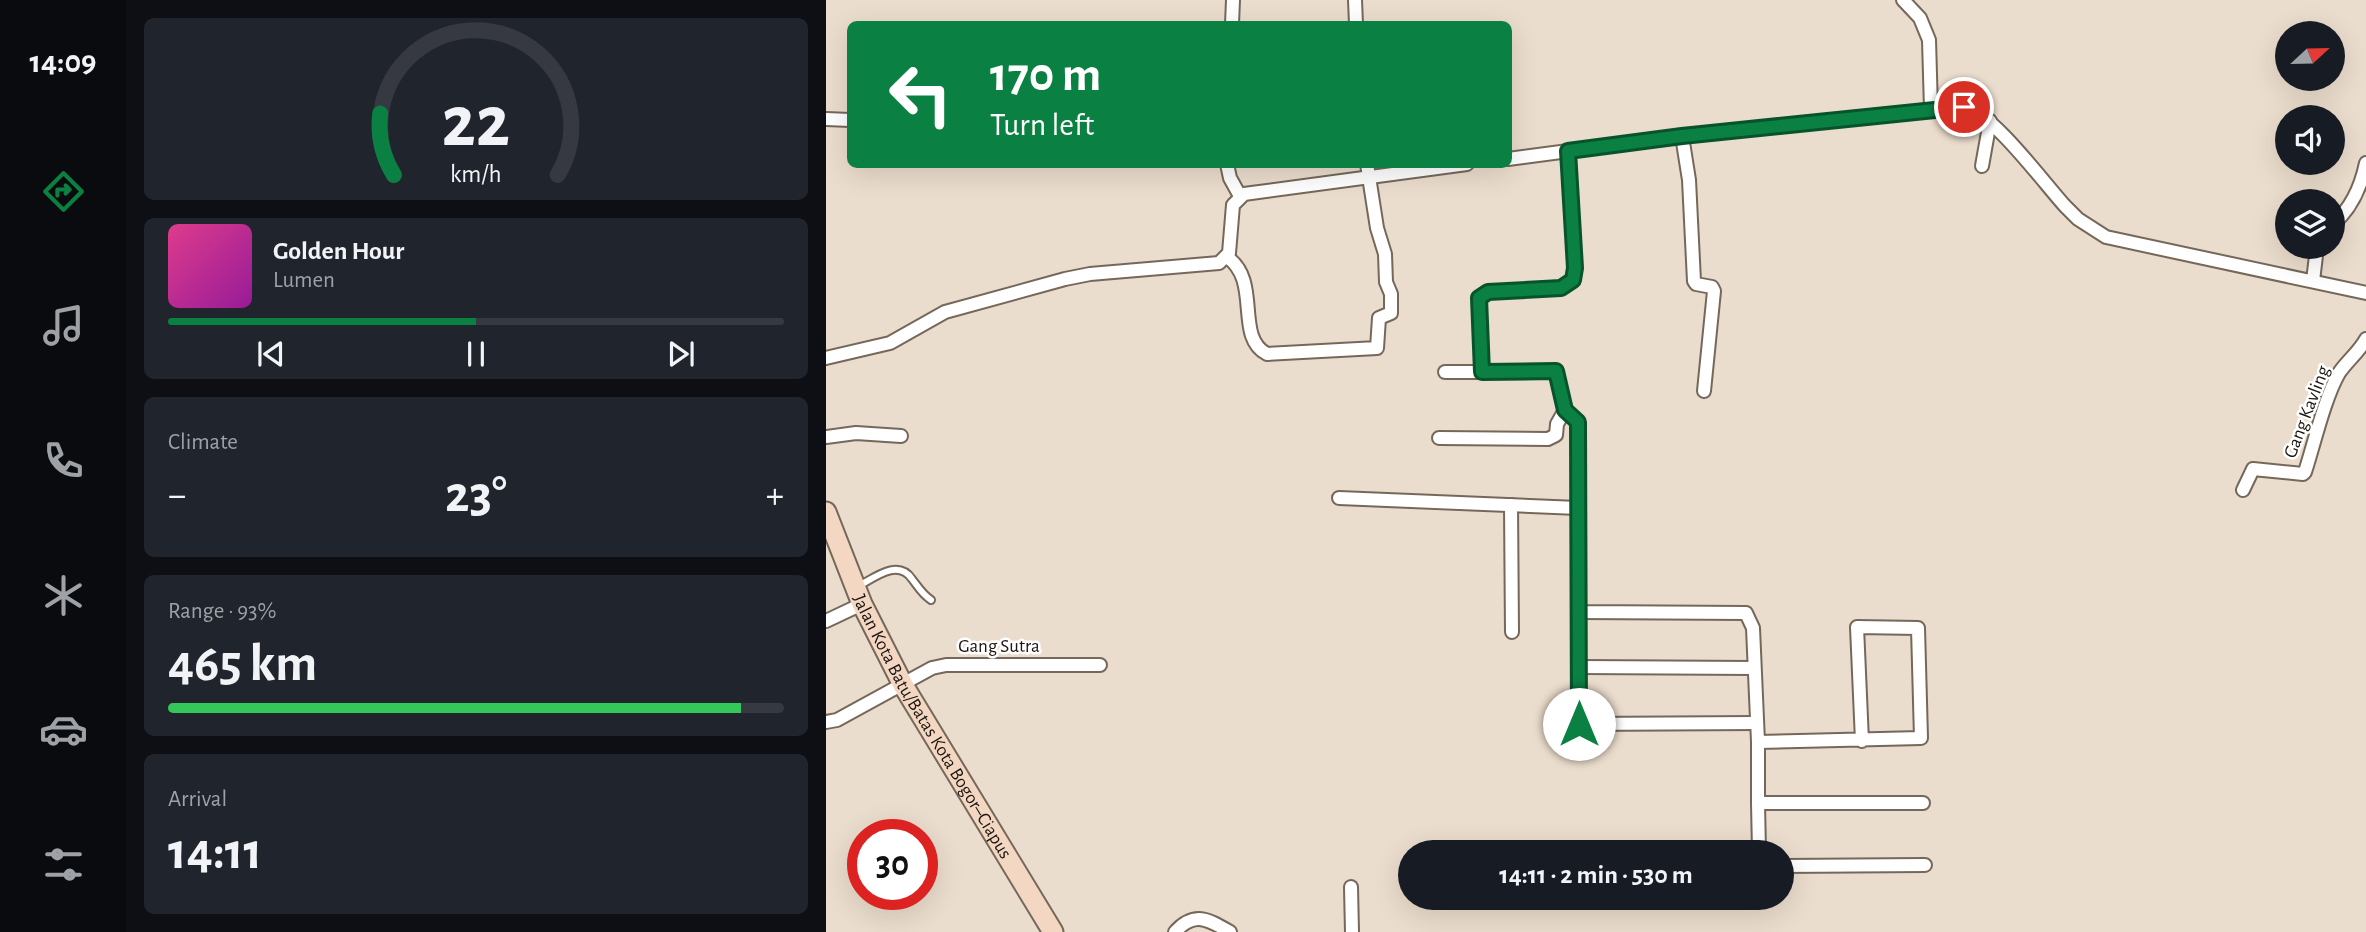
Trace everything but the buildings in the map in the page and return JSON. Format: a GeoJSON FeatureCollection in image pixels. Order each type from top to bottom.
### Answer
{"type":"FeatureCollection","features":[{"type":"Feature","properties":{"kind":"main road","name":"Jalan Kota Batu/Batas Kota Bogor–Ciapus"},"geometry":{"type":"LineString","coordinates":[[826,512],[830,535],[902,685],[1053,932]]}},
{"type":"Feature","properties":{"kind":"street"},"geometry":{"type":"LineString","coordinates":[[1232,21],[1233,0]]}},
{"type":"Feature","properties":{"kind":"street"},"geometry":{"type":"LineString","coordinates":[[1355,0],[1356,21]]}},
{"type":"Feature","properties":{"kind":"street"},"geometry":{"type":"LineString","coordinates":[[1903,0],[1920,18],[1926,31],[1931,109]]}},
{"type":"Feature","properties":{"kind":"street"},"geometry":{"type":"LineString","coordinates":[[1512,158],[1682,136],[1952,106],[1972,108],[1990,121],[2078,219],[2106,237],[2366,293]]}},
{"type":"Feature","properties":{"kind":"street"},"geometry":{"type":"LineString","coordinates":[[826,119],[847,120]]}},
{"type":"Feature","properties":{"kind":"street"},"geometry":{"type":"LineString","coordinates":[[1982,166],[1990,121]]}},
{"type":"Feature","properties":{"kind":"street"},"geometry":{"type":"LineString","coordinates":[[1682,136],[1689,180],[1694,281],[1696,284],[1712,287],[1714,291],[1704,391]]}},
{"type":"Feature","properties":{"kind":"street"},"geometry":{"type":"LineString","coordinates":[[1482,372],[1479,298],[1488,292],[1561,288],[1573,280],[1575,268],[1568,151]]}},
{"type":"Feature","properties":{"kind":"street"},"geometry":{"type":"LineString","coordinates":[[2345,212],[2350,207],[2366,163]]}},
{"type":"Feature","properties":{"kind":"street"},"geometry":{"type":"LineString","coordinates":[[1228,168],[1240,196]]}},
{"type":"Feature","properties":{"kind":"street"},"geometry":{"type":"LineString","coordinates":[[1227,257],[1233,205],[1240,196],[1367,171],[1410,168]]}},
{"type":"Feature","properties":{"kind":"street"},"geometry":{"type":"LineString","coordinates":[[1227,257],[1237,265],[1245,279],[1252,336],[1262,351],[1268,354],[1377,348],[1378,318],[1391,313],[1392,302],[1386,282],[1385,254],[1377,228],[1367,171]]}},
{"type":"Feature","properties":{"kind":"street"},"geometry":{"type":"LineString","coordinates":[[826,358],[890,343],[945,312],[1065,279],[1090,274],[1214,264],[1227,257]]}},
{"type":"Feature","properties":{"kind":"street"},"geometry":{"type":"LineString","coordinates":[[2313,281],[2315,259]]}},
{"type":"Feature","properties":{"kind":"street","name":"Gang Kavling"},"geometry":{"type":"LineString","coordinates":[[2243,490],[2253,469],[2303,474],[2305,472],[2335,383],[2366,339]]}},
{"type":"Feature","properties":{"kind":"street"},"geometry":{"type":"LineString","coordinates":[[1446,372],[1556,371],[1565,410],[1578,422],[1579,724],[1757,723]]}},
{"type":"Feature","properties":{"kind":"street"},"geometry":{"type":"LineString","coordinates":[[1548,439],[1556,435],[1556,424],[1565,410]]}},
{"type":"Feature","properties":{"kind":"street"},"geometry":{"type":"LineString","coordinates":[[826,437],[856,433],[901,436]]}},
{"type":"Feature","properties":{"kind":"street"},"geometry":{"type":"LineString","coordinates":[[1439,438],[1578,439]]}},
{"type":"Feature","properties":{"kind":"street"},"geometry":{"type":"LineString","coordinates":[[1339,498],[1578,508]]}},
{"type":"Feature","properties":{"kind":"street"},"geometry":{"type":"LineString","coordinates":[[1511,505],[1512,632]]}},
{"type":"Feature","properties":{"kind":"street"},"geometry":{"type":"LineString","coordinates":[[826,621],[859,596]]}},
{"type":"Feature","properties":{"kind":"street"},"geometry":{"type":"LineString","coordinates":[[1579,612],[1746,613],[1753,628],[1759,840]]}},
{"type":"Feature","properties":{"kind":"street"},"geometry":{"type":"LineString","coordinates":[[1758,742],[1862,741],[1921,738],[1918,628],[1857,627],[1862,741]]}},
{"type":"Feature","properties":{"kind":"street","name":"Gang Sutra"},"geometry":{"type":"LineString","coordinates":[[826,722],[837,720],[920,673],[946,666],[1100,665]]}},
{"type":"Feature","properties":{"kind":"street"},"geometry":{"type":"LineString","coordinates":[[1579,667],[1754,668]]}},
{"type":"Feature","properties":{"kind":"street"},"geometry":{"type":"LineString","coordinates":[[1758,803],[1923,803]]}},
{"type":"Feature","properties":{"kind":"street"},"geometry":{"type":"LineString","coordinates":[[1794,866],[1925,865]]}},
{"type":"Feature","properties":{"kind":"street"},"geometry":{"type":"LineString","coordinates":[[1351,887],[1352,932]]}},
{"type":"Feature","properties":{"kind":"street"},"geometry":{"type":"LineString","coordinates":[[1175,932],[1185,921],[1197,918],[1215,923],[1230,932]]}},
{"type":"Feature","properties":{"kind":"lane"},"geometry":{"type":"LineString","coordinates":[[859,596],[884,572],[900,569],[906,571],[921,593],[932,600]]}},
{"type":"Feature","properties":{"kind":"route"},"geometry":{"type":"LineString","coordinates":[[1579,724],[1578,422],[1565,410],[1556,371],[1482,372],[1479,298],[1488,292],[1561,288],[1573,280],[1575,268],[1568,151],[1682,136],[1952,106],[1964,107]]}}]}
